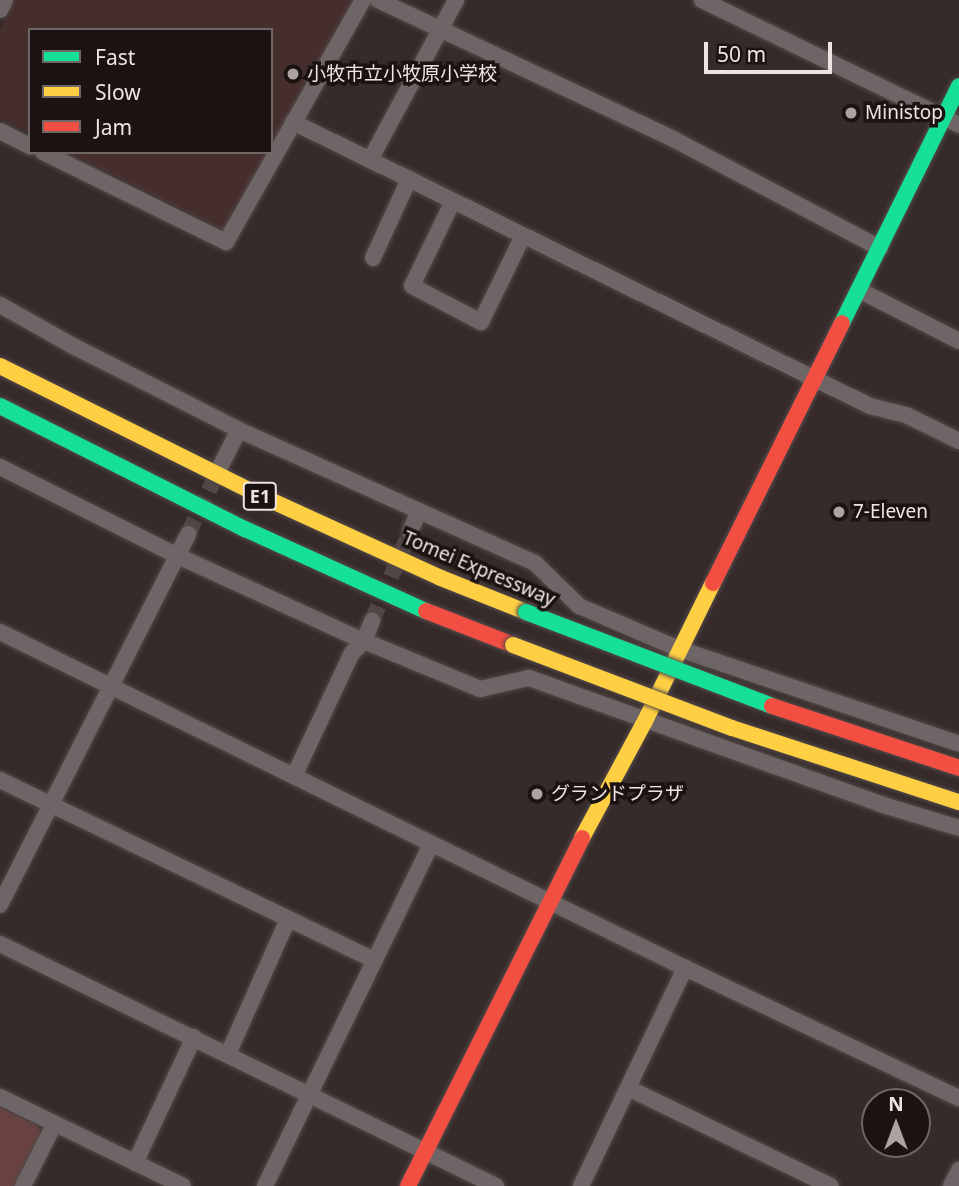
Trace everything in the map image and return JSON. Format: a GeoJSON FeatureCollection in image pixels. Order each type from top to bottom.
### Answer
{"type":"FeatureCollection","features":[{"type":"Feature","properties":{"kind":"main road"},"geometry":{"type":"LineString","coordinates":[[408,1186],[548,900],[645,721],[959,86]]}},
{"type":"Feature","properties":{"kind":"main road","name":"Tomei Expressway"},"geometry":{"type":"LineString","coordinates":[[0,366],[259,495],[440,578],[745,697],[959,768]]}},
{"type":"Feature","properties":{"kind":"main road","name":"E1"},"geometry":{"type":"LineString","coordinates":[[0,406],[245,529],[428,611],[732,728],[959,802]]}},
{"type":"Feature","properties":{"kind":"street"},"geometry":{"type":"LineString","coordinates":[[0,10],[5,0]]}},
{"type":"Feature","properties":{"kind":"street"},"geometry":{"type":"LineString","coordinates":[[47,154],[226,242],[363,0]]}},
{"type":"Feature","properties":{"kind":"street"},"geometry":{"type":"LineString","coordinates":[[378,0],[675,140],[880,248]]}},
{"type":"Feature","properties":{"kind":"street"},"geometry":{"type":"LineString","coordinates":[[370,160],[456,0]]}},
{"type":"Feature","properties":{"kind":"street"},"geometry":{"type":"LineString","coordinates":[[702,0],[959,125]]}},
{"type":"Feature","properties":{"kind":"street"},"geometry":{"type":"LineString","coordinates":[[293,122],[815,376],[870,406],[906,415],[959,440]]}},
{"type":"Feature","properties":{"kind":"street"},"geometry":{"type":"LineString","coordinates":[[0,131],[28,145]]}},
{"type":"Feature","properties":{"kind":"street"},"geometry":{"type":"LineString","coordinates":[[373,258],[409,179]]}},
{"type":"Feature","properties":{"kind":"street"},"geometry":{"type":"LineString","coordinates":[[453,201],[412,286],[481,322],[523,236]]}},
{"type":"Feature","properties":{"kind":"street"},"geometry":{"type":"LineString","coordinates":[[859,290],[959,341]]}},
{"type":"Feature","properties":{"kind":"street"},"geometry":{"type":"LineString","coordinates":[[0,304],[73,346],[239,429],[535,563],[579,606],[679,649],[959,744]]}},
{"type":"Feature","properties":{"kind":"street"},"geometry":{"type":"LineString","coordinates":[[221,466],[239,429]]}},
{"type":"Feature","properties":{"kind":"street"},"geometry":{"type":"LineString","coordinates":[[0,467],[178,556],[364,641],[480,689],[529,678],[880,803],[959,828]]}},
{"type":"Feature","properties":{"kind":"street"},"geometry":{"type":"LineString","coordinates":[[410,532],[419,511]]}},
{"type":"Feature","properties":{"kind":"street"},"geometry":{"type":"LineString","coordinates":[[0,905],[188,534]]}},
{"type":"Feature","properties":{"kind":"street"},"geometry":{"type":"LineString","coordinates":[[294,776],[352,653],[364,641],[372,621]]}},
{"type":"Feature","properties":{"kind":"street"},"geometry":{"type":"LineString","coordinates":[[0,632],[685,968],[959,1098]]}},
{"type":"Feature","properties":{"kind":"street"},"geometry":{"type":"LineString","coordinates":[[880,803],[912,729]]}},
{"type":"Feature","properties":{"kind":"street"},"geometry":{"type":"LineString","coordinates":[[0,780],[374,960]]}},
{"type":"Feature","properties":{"kind":"street"},"geometry":{"type":"LineString","coordinates":[[265,1186],[431,844]]}},
{"type":"Feature","properties":{"kind":"street"},"geometry":{"type":"LineString","coordinates":[[228,1054],[288,919]]}},
{"type":"Feature","properties":{"kind":"street"},"geometry":{"type":"LineString","coordinates":[[0,944],[496,1186]]}},
{"type":"Feature","properties":{"kind":"street"},"geometry":{"type":"LineString","coordinates":[[581,1186],[685,968]]}},
{"type":"Feature","properties":{"kind":"street"},"geometry":{"type":"LineString","coordinates":[[135,1163],[194,1037]]}},
{"type":"Feature","properties":{"kind":"street"},"geometry":{"type":"LineString","coordinates":[[628,1088],[831,1186]]}},
{"type":"Feature","properties":{"kind":"street"},"geometry":{"type":"LineString","coordinates":[[0,1097],[183,1186]]}},
{"type":"Feature","properties":{"kind":"street"},"geometry":{"type":"LineString","coordinates":[[23,1186],[54,1125]]}},
{"type":"Feature","properties":{"kind":"street"},"geometry":{"type":"LineString","coordinates":[[951,1186],[959,1170]]}},
{"type":"Feature","properties":{"kind":"shaded area","name":"小牧市立小牧原小学校"},"geometry":{"type":"Polygon","coordinates":[[[15,0],[358,0],[273,146],[273,28],[28,28],[28,132],[0,118],[0,30],[15,0]]]}},
{"type":"Feature","properties":{"kind":"shaded area"},"geometry":{"type":"Polygon","coordinates":[[[72,154],[268,154],[224,230],[72,154]]]}},
{"type":"Feature","properties":{"kind":"shaded area"},"geometry":{"type":"Polygon","coordinates":[[[0,1107],[37,1125],[41,1132],[15,1186],[0,1186],[0,1107]]]}},
{"type":"Feature","properties":{"kind":"tunnel"},"geometry":{"type":"LineString","coordinates":[[188,534],[219,470]]}},
{"type":"Feature","properties":{"kind":"tunnel"},"geometry":{"type":"LineString","coordinates":[[372,621],[410,532]]}},
{"type":"Feature","properties":{"kind":"traffic: fast"},"geometry":{"type":"LineString","coordinates":[[842,323],[959,86]]}},
{"type":"Feature","properties":{"kind":"traffic: fast"},"geometry":{"type":"LineString","coordinates":[[0,406],[245,529],[426,611]]}},
{"type":"Feature","properties":{"kind":"traffic: fast"},"geometry":{"type":"LineString","coordinates":[[526,612],[772,706]]}},
{"type":"Feature","properties":{"kind":"traffic: slow"},"geometry":{"type":"LineString","coordinates":[[0,366],[259,495],[441,578],[526,612]]}},
{"type":"Feature","properties":{"kind":"traffic: slow"},"geometry":{"type":"LineString","coordinates":[[582,838],[645,721],[713,583]]}},
{"type":"Feature","properties":{"kind":"traffic: slow"},"geometry":{"type":"LineString","coordinates":[[513,645],[732,728],[959,802]]}},
{"type":"Feature","properties":{"kind":"traffic: jam"},"geometry":{"type":"LineString","coordinates":[[713,583],[842,323]]}},
{"type":"Feature","properties":{"kind":"traffic: jam"},"geometry":{"type":"LineString","coordinates":[[426,611],[513,645]]}},
{"type":"Feature","properties":{"kind":"traffic: jam"},"geometry":{"type":"LineString","coordinates":[[772,706],[959,768]]}},
{"type":"Feature","properties":{"kind":"traffic: jam"},"geometry":{"type":"LineString","coordinates":[[408,1186],[582,838]]}},
{"type":"Feature","properties":{"kind":"place","name":"小牧市立小牧原小学校"},"geometry":{"type":"Point","coordinates":[293,74]}},
{"type":"Feature","properties":{"kind":"place","name":"Ministop"},"geometry":{"type":"Point","coordinates":[851,113]}},
{"type":"Feature","properties":{"kind":"place","name":"7-Eleven"},"geometry":{"type":"Point","coordinates":[839,512]}},
{"type":"Feature","properties":{"kind":"place","name":"グランドプラザ"},"geometry":{"type":"Point","coordinates":[537,794]}}]}
